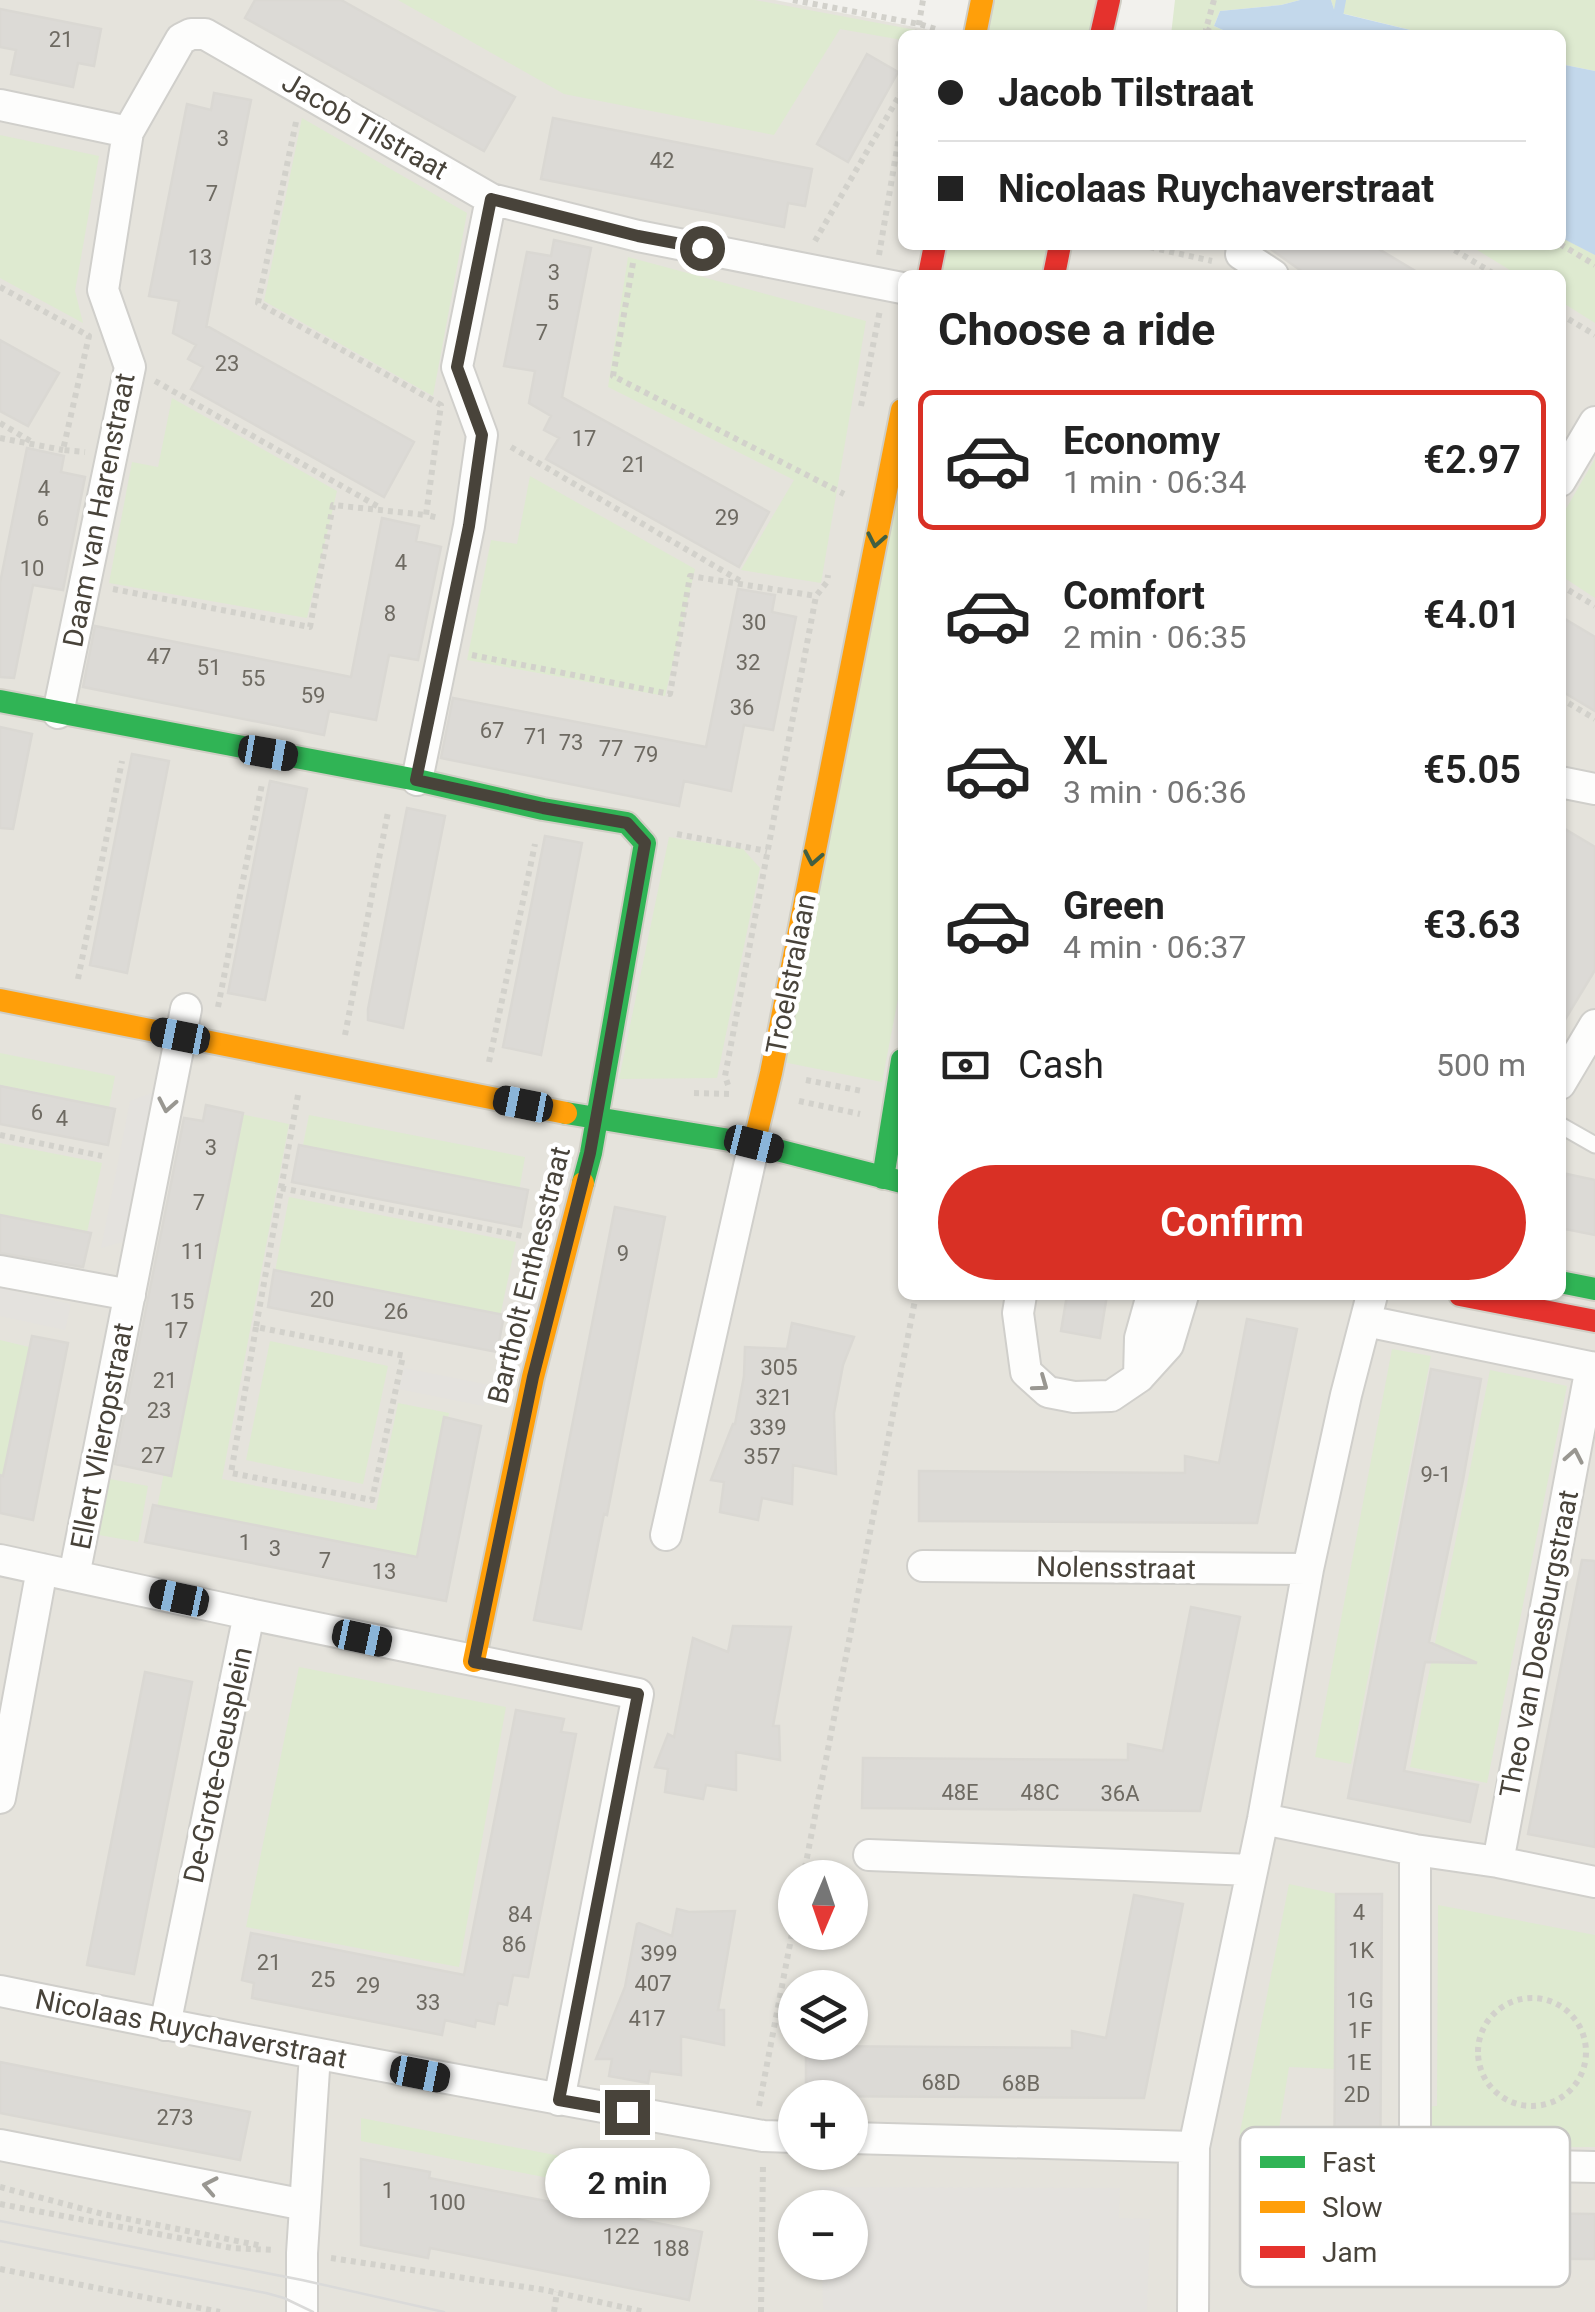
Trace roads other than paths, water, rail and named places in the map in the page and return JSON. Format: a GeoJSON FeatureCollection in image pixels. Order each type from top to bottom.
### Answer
{"type":"FeatureCollection","features":[{"type":"Feature","properties":{"kind":"street"},"geometry":{"type":"LineString","coordinates":[[976,30],[982,0]]}},
{"type":"Feature","properties":{"kind":"street","name":"Jacob Tilstraat"},"geometry":{"type":"LineString","coordinates":[[128,132],[181,39],[205,34],[491,199],[638,236],[887,285]]}},
{"type":"Feature","properties":{"kind":"street"},"geometry":{"type":"LineString","coordinates":[[0,106],[128,132]]}},
{"type":"Feature","properties":{"kind":"street","name":"Daam van Harenstraat"},"geometry":{"type":"LineString","coordinates":[[58,713],[130,367],[103,290],[128,132]]}},
{"type":"Feature","properties":{"kind":"street"},"geometry":{"type":"LineString","coordinates":[[0,701],[406,778],[443,649],[469,526],[482,435],[457,367],[491,199]]}},
{"type":"Feature","properties":{"kind":"street"},"geometry":{"type":"LineString","coordinates":[[1244,250],[1267,270]]}},
{"type":"Feature","properties":{"kind":"street"},"geometry":{"type":"LineString","coordinates":[[1566,471],[1595,422]]}},
{"type":"Feature","properties":{"kind":"street","name":"Troelstralaan"},"geometry":{"type":"LineString","coordinates":[[666,1535],[769,1084],[898,430]]}},
{"type":"Feature","properties":{"kind":"street","name":"Bartholt Enthesstraat"},"geometry":{"type":"LineString","coordinates":[[406,778],[627,823],[645,843],[590,1153],[533,1377],[474,1662]]}},
{"type":"Feature","properties":{"kind":"street"},"geometry":{"type":"LineString","coordinates":[[1566,783],[1595,789]]}},
{"type":"Feature","properties":{"kind":"street"},"geometry":{"type":"LineString","coordinates":[[0,1000],[194,1020],[304,1060],[596,1119],[754,1144],[892,1180],[898,1088]]}},
{"type":"Feature","properties":{"kind":"street","name":"Ellert Vlieropstraat"},"geometry":{"type":"LineString","coordinates":[[74,1576],[130,1296],[194,1020]]}},
{"type":"Feature","properties":{"kind":"street"},"geometry":{"type":"LineString","coordinates":[[1566,1074],[1595,1025]]}},
{"type":"Feature","properties":{"kind":"street"},"geometry":{"type":"LineString","coordinates":[[754,1144],[895,1155]]}},
{"type":"Feature","properties":{"kind":"street","name":"Ellert Vlieropstraat"},"geometry":{"type":"LineString","coordinates":[[0,1271],[130,1296]]}},
{"type":"Feature","properties":{"kind":"street"},"geometry":{"type":"LineString","coordinates":[[1566,1283],[1595,1289]]}},
{"type":"Feature","properties":{"kind":"street"},"geometry":{"type":"LineString","coordinates":[[1020,1300],[1018,1312],[1026,1372],[1048,1392],[1074,1397],[1111,1396],[1139,1377],[1168,1345],[1182,1300]]}},
{"type":"Feature","properties":{"kind":"street"},"geometry":{"type":"LineString","coordinates":[[1139,1377],[1140,1338],[1151,1300]]}},
{"type":"Feature","properties":{"kind":"street"},"geometry":{"type":"LineString","coordinates":[[1486,1300],[1595,1321]]}},
{"type":"Feature","properties":{"kind":"street"},"geometry":{"type":"LineString","coordinates":[[1193,2312],[1194,2147],[1252,1870],[1308,1570],[1369,1308],[1593,1367]]}},
{"type":"Feature","properties":{"kind":"street","name":"Theo van Doesburgstraat"},"geometry":{"type":"LineString","coordinates":[[1498,1862],[1593,1367]]}},
{"type":"Feature","properties":{"kind":"street"},"geometry":{"type":"LineString","coordinates":[[0,1560],[249,1614]]}},
{"type":"Feature","properties":{"kind":"street","name":"Nolensstraat"},"geometry":{"type":"LineString","coordinates":[[923,1566],[1308,1570]]}},
{"type":"Feature","properties":{"kind":"street"},"geometry":{"type":"LineString","coordinates":[[0,1798],[42,1569]]}},
{"type":"Feature","properties":{"kind":"street","name":"De-Grote-Geusplein"},"geometry":{"type":"LineString","coordinates":[[164,2025],[249,1614],[638,1694],[559,2100]]}},
{"type":"Feature","properties":{"kind":"street"},"geometry":{"type":"LineString","coordinates":[[1262,1819],[1595,1882]]}},
{"type":"Feature","properties":{"kind":"street"},"geometry":{"type":"LineString","coordinates":[[1414,2127],[1415,1850]]}},
{"type":"Feature","properties":{"kind":"street"},"geometry":{"type":"LineString","coordinates":[[869,1855],[1252,1870]]}},
{"type":"Feature","properties":{"kind":"street","name":"Nicolaas Ruychaverstraat"},"geometry":{"type":"LineString","coordinates":[[0,1991],[559,2100],[778,2136]]}},
{"type":"Feature","properties":{"kind":"street"},"geometry":{"type":"LineString","coordinates":[[302,2312],[315,2054]]}},
{"type":"Feature","properties":{"kind":"street"},"geometry":{"type":"LineString","coordinates":[[868,2138],[1194,2147]]}},
{"type":"Feature","properties":{"kind":"street"},"geometry":{"type":"LineString","coordinates":[[0,2145],[305,2205]]}},
{"type":"Feature","properties":{"kind":"street"},"geometry":{"type":"LineString","coordinates":[[1570,2166],[1595,2167]]}},
{"type":"Feature","properties":{"kind":"lane"},"geometry":{"type":"LineString","coordinates":[[1566,1128],[1595,1145]]}},
{"type":"Feature","properties":{"kind":"water"},"geometry":{"type":"Polygon","coordinates":[[[1300,0],[1331,0],[1337,19],[1340,13],[1410,30],[1223,30],[1214,26],[1220,11],[1300,0]]]}},
{"type":"Feature","properties":{"kind":"water"},"geometry":{"type":"Polygon","coordinates":[[[1566,65],[1595,71],[1595,255],[1566,240],[1566,65]]]}},
{"type":"Feature","properties":{"kind":"waterway"},"geometry":{"type":"LineString","coordinates":[[1337,21],[1341,0]]}},
{"type":"Feature","properties":{"kind":"tram line"},"geometry":{"type":"LineString","coordinates":[[0,2221],[444,2312]]}},
{"type":"Feature","properties":{"kind":"tram line"},"geometry":{"type":"LineString","coordinates":[[0,2241],[266,2293],[313,2312]]}}]}
